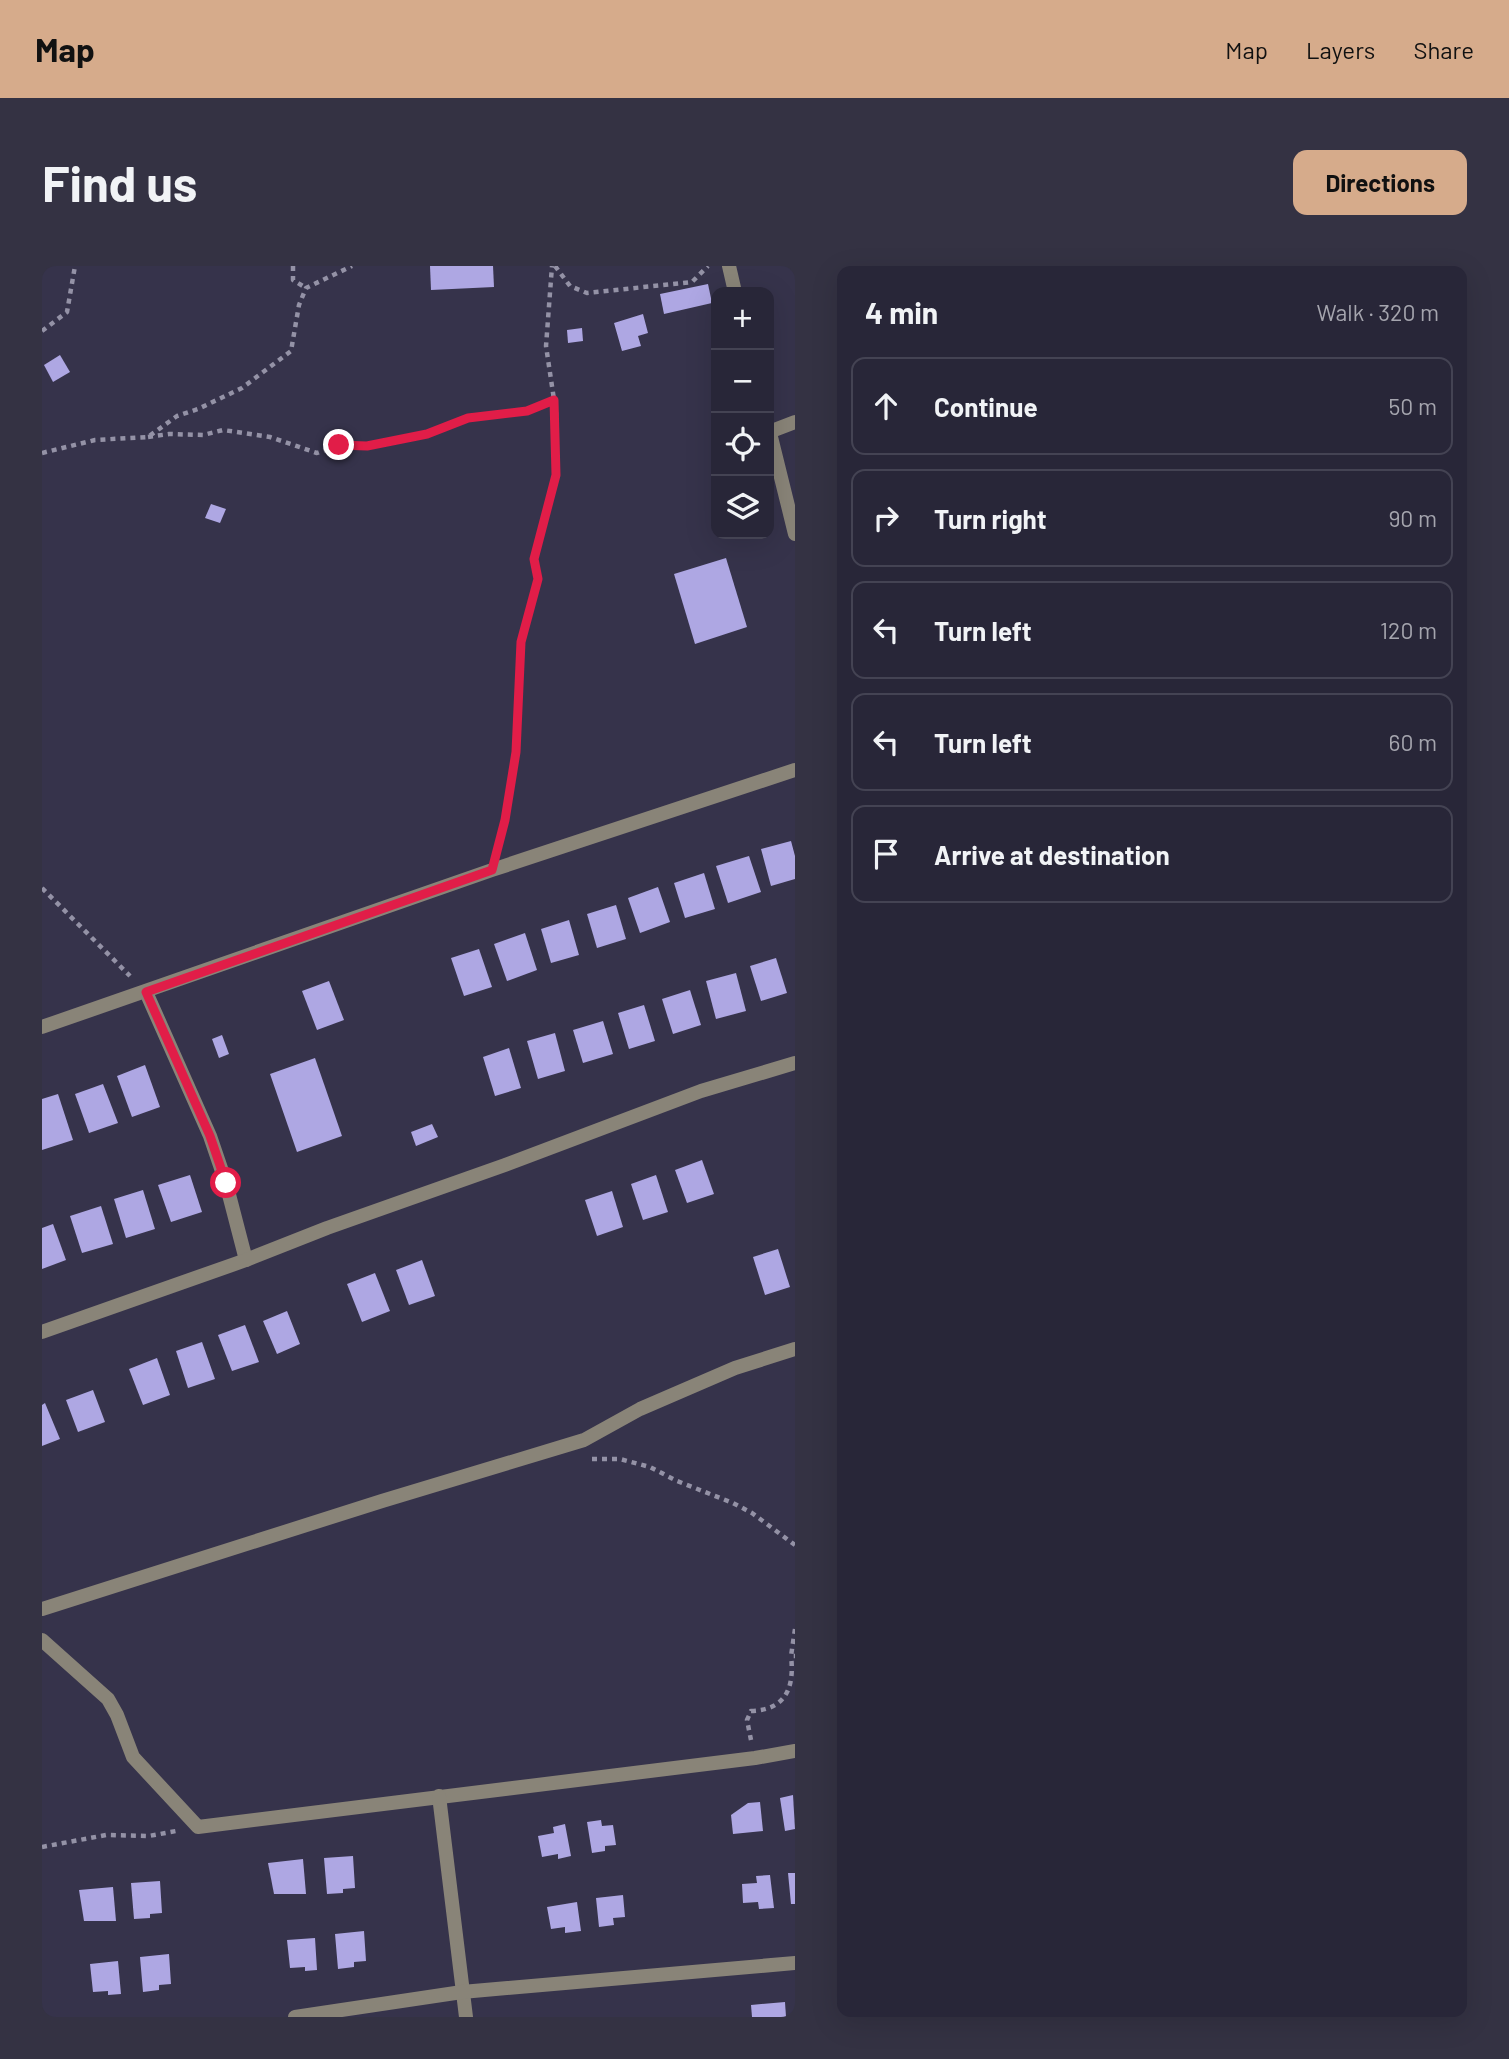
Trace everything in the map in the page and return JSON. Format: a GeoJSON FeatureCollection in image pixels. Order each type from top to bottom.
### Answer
{"type":"FeatureCollection","features":[{"type":"Feature","properties":{"kind":"street"},"geometry":{"type":"LineString","coordinates":[[729,266],[734,287]]}},
{"type":"Feature","properties":{"kind":"street"},"geometry":{"type":"LineString","coordinates":[[774,429],[795,422]]}},
{"type":"Feature","properties":{"kind":"street"},"geometry":{"type":"LineString","coordinates":[[774,451],[795,534]]}},
{"type":"Feature","properties":{"kind":"street"},"geometry":{"type":"LineString","coordinates":[[42,1027],[492,870],[795,770]]}},
{"type":"Feature","properties":{"kind":"street"},"geometry":{"type":"LineString","coordinates":[[146,992],[210,1136],[226,1183],[246,1260]]}},
{"type":"Feature","properties":{"kind":"street"},"geometry":{"type":"LineString","coordinates":[[42,1332],[246,1260],[701,1091],[795,1063]]}},
{"type":"Feature","properties":{"kind":"street"},"geometry":{"type":"LineString","coordinates":[[42,1609],[382,1500],[584,1440],[639,1409],[735,1368],[795,1349]]}},
{"type":"Feature","properties":{"kind":"street"},"geometry":{"type":"LineString","coordinates":[[42,1640],[108,1699],[134,1757],[198,1826],[795,1751]]}},
{"type":"Feature","properties":{"kind":"street"},"geometry":{"type":"LineString","coordinates":[[439,1796],[466,2017]]}},
{"type":"Feature","properties":{"kind":"street"},"geometry":{"type":"LineString","coordinates":[[295,2017],[462,1992],[795,1963]]}},
{"type":"Feature","properties":{"kind":"path"},"geometry":{"type":"LineString","coordinates":[[42,331],[67,312],[75,266]]}},
{"type":"Feature","properties":{"kind":"path"},"geometry":{"type":"LineString","coordinates":[[293,266],[293,280],[306,288]]}},
{"type":"Feature","properties":{"kind":"path"},"geometry":{"type":"LineString","coordinates":[[148,437],[177,416],[242,388],[291,351],[299,305],[306,288],[352,266]]}},
{"type":"Feature","properties":{"kind":"path"},"geometry":{"type":"LineString","coordinates":[[553,266],[570,286],[587,293],[692,282],[708,266]]}},
{"type":"Feature","properties":{"kind":"path"},"geometry":{"type":"LineString","coordinates":[[492,870],[505,820],[516,752],[521,642],[538,579],[534,559],[556,475],[554,400],[546,346],[553,266]]}},
{"type":"Feature","properties":{"kind":"path"},"geometry":{"type":"LineString","coordinates":[[42,453],[95,440],[169,434],[203,435],[223,430],[270,437],[317,453],[339,445],[367,446],[427,434],[468,418],[527,411],[554,400]]}},
{"type":"Feature","properties":{"kind":"path"},"geometry":{"type":"LineString","coordinates":[[42,888],[146,992]]}},
{"type":"Feature","properties":{"kind":"path"},"geometry":{"type":"LineString","coordinates":[[585,1459],[620,1459],[650,1467],[752,1513],[795,1545]]}},
{"type":"Feature","properties":{"kind":"path"},"geometry":{"type":"LineString","coordinates":[[755,1758],[747,1720],[751,1711],[763,1711],[779,1706],[789,1696],[794,1682],[795,1629]]}},
{"type":"Feature","properties":{"kind":"path"},"geometry":{"type":"LineString","coordinates":[[42,1847],[106,1835],[149,1836],[198,1826]]}},
{"type":"Feature","properties":{"kind":"building"},"geometry":{"type":"Polygon","coordinates":[[[430,266],[493,266],[494,287],[431,290],[430,266]]]}},
{"type":"Feature","properties":{"kind":"building"},"geometry":{"type":"Polygon","coordinates":[[[708,284],[711,303],[664,314],[660,294],[708,284]]]}},
{"type":"Feature","properties":{"kind":"building"},"geometry":{"type":"Polygon","coordinates":[[[643,314],[648,333],[638,336],[641,346],[622,351],[614,323],[643,314]]]}},
{"type":"Feature","properties":{"kind":"building"},"geometry":{"type":"Polygon","coordinates":[[[582,328],[583,341],[568,343],[567,330],[582,328]]]}},
{"type":"Feature","properties":{"kind":"building"},"geometry":{"type":"Polygon","coordinates":[[[60,355],[70,372],[53,382],[44,365],[60,355]]]}},
{"type":"Feature","properties":{"kind":"building"},"geometry":{"type":"Polygon","coordinates":[[[211,504],[226,509],[220,523],[205,518],[211,504]]]}},
{"type":"Feature","properties":{"kind":"building"},"geometry":{"type":"Polygon","coordinates":[[[726,558],[747,627],[695,644],[674,574],[726,558]]]}},
{"type":"Feature","properties":{"kind":"building"},"geometry":{"type":"Polygon","coordinates":[[[791,841],[795,856],[795,879],[771,886],[761,849],[791,841]]]}},
{"type":"Feature","properties":{"kind":"building"},"geometry":{"type":"Polygon","coordinates":[[[749,856],[761,892],[728,903],[716,866],[749,856]]]}},
{"type":"Feature","properties":{"kind":"building"},"geometry":{"type":"Polygon","coordinates":[[[704,873],[715,909],[685,918],[674,883],[704,873]]]}},
{"type":"Feature","properties":{"kind":"building"},"geometry":{"type":"Polygon","coordinates":[[[658,887],[670,922],[640,933],[628,898],[658,887]]]}},
{"type":"Feature","properties":{"kind":"building"},"geometry":{"type":"Polygon","coordinates":[[[616,905],[626,939],[597,948],[587,914],[616,905]]]}},
{"type":"Feature","properties":{"kind":"building"},"geometry":{"type":"Polygon","coordinates":[[[569,920],[579,955],[551,963],[541,929],[569,920]]]}},
{"type":"Feature","properties":{"kind":"building"},"geometry":{"type":"Polygon","coordinates":[[[525,933],[537,970],[507,981],[494,944],[525,933]]]}},
{"type":"Feature","properties":{"kind":"building"},"geometry":{"type":"Polygon","coordinates":[[[479,949],[492,987],[464,996],[451,958],[479,949]]]}},
{"type":"Feature","properties":{"kind":"building"},"geometry":{"type":"Polygon","coordinates":[[[776,958],[787,993],[761,1001],[750,966],[776,958]]]}},
{"type":"Feature","properties":{"kind":"building"},"geometry":{"type":"Polygon","coordinates":[[[736,973],[746,1011],[716,1019],[706,981],[736,973]]]}},
{"type":"Feature","properties":{"kind":"building"},"geometry":{"type":"Polygon","coordinates":[[[329,981],[344,1020],[317,1030],[302,991],[329,981]]]}},
{"type":"Feature","properties":{"kind":"building"},"geometry":{"type":"Polygon","coordinates":[[[690,990],[701,1025],[673,1034],[662,999],[690,990]]]}},
{"type":"Feature","properties":{"kind":"building"},"geometry":{"type":"Polygon","coordinates":[[[644,1005],[655,1041],[629,1049],[618,1013],[644,1005]]]}},
{"type":"Feature","properties":{"kind":"building"},"geometry":{"type":"Polygon","coordinates":[[[603,1021],[613,1054],[583,1063],[573,1030],[603,1021]]]}},
{"type":"Feature","properties":{"kind":"building"},"geometry":{"type":"Polygon","coordinates":[[[555,1033],[565,1071],[538,1079],[527,1041],[555,1033]]]}},
{"type":"Feature","properties":{"kind":"building"},"geometry":{"type":"Polygon","coordinates":[[[222,1035],[229,1054],[219,1058],[212,1039],[222,1035]]]}},
{"type":"Feature","properties":{"kind":"building"},"geometry":{"type":"Polygon","coordinates":[[[509,1048],[521,1088],[495,1096],[483,1057],[509,1048]]]}},
{"type":"Feature","properties":{"kind":"building"},"geometry":{"type":"Polygon","coordinates":[[[315,1058],[342,1136],[297,1152],[270,1074],[315,1058]]]}},
{"type":"Feature","properties":{"kind":"building"},"geometry":{"type":"Polygon","coordinates":[[[145,1065],[160,1107],[132,1117],[117,1076],[145,1065]]]}},
{"type":"Feature","properties":{"kind":"building"},"geometry":{"type":"Polygon","coordinates":[[[103,1084],[118,1123],[89,1133],[75,1094],[103,1084]]]}},
{"type":"Feature","properties":{"kind":"building"},"geometry":{"type":"Polygon","coordinates":[[[58,1094],[73,1140],[42,1150],[42,1099],[58,1094]]]}},
{"type":"Feature","properties":{"kind":"building"},"geometry":{"type":"Polygon","coordinates":[[[432,1124],[438,1137],[416,1146],[411,1132],[432,1124]]]}},
{"type":"Feature","properties":{"kind":"building"},"geometry":{"type":"Polygon","coordinates":[[[702,1160],[714,1194],[687,1203],[675,1170],[702,1160]]]}},
{"type":"Feature","properties":{"kind":"building"},"geometry":{"type":"Polygon","coordinates":[[[190,1175],[202,1212],[171,1222],[158,1185],[190,1175]]]}},
{"type":"Feature","properties":{"kind":"building"},"geometry":{"type":"Polygon","coordinates":[[[656,1175],[668,1212],[643,1220],[631,1184],[656,1175]]]}},
{"type":"Feature","properties":{"kind":"building"},"geometry":{"type":"Polygon","coordinates":[[[143,1190],[155,1229],[126,1238],[114,1199],[143,1190]]]}},
{"type":"Feature","properties":{"kind":"building"},"geometry":{"type":"Polygon","coordinates":[[[612,1191],[623,1227],[597,1236],[585,1200],[612,1191]]]}},
{"type":"Feature","properties":{"kind":"building"},"geometry":{"type":"Polygon","coordinates":[[[101,1206],[113,1244],[82,1253],[70,1216],[101,1206]]]}},
{"type":"Feature","properties":{"kind":"building"},"geometry":{"type":"Polygon","coordinates":[[[53,1224],[66,1260],[42,1269],[42,1228],[53,1224]]]}},
{"type":"Feature","properties":{"kind":"building"},"geometry":{"type":"Polygon","coordinates":[[[778,1249],[790,1287],[765,1295],[753,1257],[778,1249]]]}},
{"type":"Feature","properties":{"kind":"building"},"geometry":{"type":"Polygon","coordinates":[[[422,1260],[435,1296],[409,1305],[396,1270],[422,1260]]]}},
{"type":"Feature","properties":{"kind":"building"},"geometry":{"type":"Polygon","coordinates":[[[375,1273],[390,1311],[362,1322],[347,1284],[375,1273]]]}},
{"type":"Feature","properties":{"kind":"building"},"geometry":{"type":"Polygon","coordinates":[[[287,1311],[300,1344],[277,1354],[263,1321],[287,1311]]]}},
{"type":"Feature","properties":{"kind":"building"},"geometry":{"type":"Polygon","coordinates":[[[245,1325],[259,1362],[232,1371],[218,1335],[245,1325]]]}},
{"type":"Feature","properties":{"kind":"building"},"geometry":{"type":"Polygon","coordinates":[[[202,1342],[215,1379],[188,1388],[176,1351],[202,1342]]]}},
{"type":"Feature","properties":{"kind":"building"},"geometry":{"type":"Polygon","coordinates":[[[157,1358],[170,1395],[143,1405],[129,1369],[157,1358]]]}},
{"type":"Feature","properties":{"kind":"building"},"geometry":{"type":"Polygon","coordinates":[[[93,1390],[105,1422],[78,1432],[66,1400],[93,1390]]]}},
{"type":"Feature","properties":{"kind":"building"},"geometry":{"type":"Polygon","coordinates":[[[45,1403],[60,1439],[42,1446],[42,1405],[45,1403]]]}},
{"type":"Feature","properties":{"kind":"building"},"geometry":{"type":"Polygon","coordinates":[[[793,1795],[795,1829],[785,1831],[780,1798],[793,1795]]]}},
{"type":"Feature","properties":{"kind":"building"},"geometry":{"type":"Polygon","coordinates":[[[760,1802],[763,1831],[733,1834],[731,1815],[748,1803],[760,1802]]]}},
{"type":"Feature","properties":{"kind":"building"},"geometry":{"type":"Polygon","coordinates":[[[601,1820],[602,1826],[613,1825],[616,1845],[605,1846],[605,1851],[592,1853],[587,1822],[601,1820]]]}},
{"type":"Feature","properties":{"kind":"building"},"geometry":{"type":"Polygon","coordinates":[[[565,1824],[571,1856],[558,1859],[558,1854],[542,1857],[538,1836],[554,1833],[553,1827],[565,1824]]]}},
{"type":"Feature","properties":{"kind":"building"},"geometry":{"type":"Polygon","coordinates":[[[353,1856],[355,1888],[343,1889],[343,1893],[327,1894],[324,1858],[353,1856]]]}},
{"type":"Feature","properties":{"kind":"building"},"geometry":{"type":"Polygon","coordinates":[[[303,1859],[306,1894],[274,1894],[268,1863],[303,1859]]]}},
{"type":"Feature","properties":{"kind":"building"},"geometry":{"type":"Polygon","coordinates":[[[788,1873],[795,1873],[795,1904],[791,1904],[788,1873]]]}},
{"type":"Feature","properties":{"kind":"building"},"geometry":{"type":"Polygon","coordinates":[[[770,1875],[774,1908],[759,1909],[758,1902],[743,1903],[742,1884],[757,1883],[756,1876],[770,1875]]]}},
{"type":"Feature","properties":{"kind":"building"},"geometry":{"type":"Polygon","coordinates":[[[160,1881],[162,1913],[150,1914],[150,1918],[134,1919],[131,1883],[160,1881]]]}},
{"type":"Feature","properties":{"kind":"building"},"geometry":{"type":"Polygon","coordinates":[[[113,1887],[116,1921],[84,1921],[79,1890],[113,1887]]]}},
{"type":"Feature","properties":{"kind":"building"},"geometry":{"type":"Polygon","coordinates":[[[623,1895],[625,1917],[613,1918],[614,1925],[599,1927],[596,1898],[623,1895]]]}},
{"type":"Feature","properties":{"kind":"building"},"geometry":{"type":"Polygon","coordinates":[[[577,1902],[581,1931],[565,1933],[565,1927],[551,1929],[547,1907],[577,1902]]]}},
{"type":"Feature","properties":{"kind":"building"},"geometry":{"type":"Polygon","coordinates":[[[364,1931],[366,1961],[354,1962],[354,1967],[338,1969],[335,1934],[364,1931]]]}},
{"type":"Feature","properties":{"kind":"building"},"geometry":{"type":"Polygon","coordinates":[[[315,1938],[317,1970],[305,1971],[305,1967],[290,1968],[287,1940],[315,1938]]]}},
{"type":"Feature","properties":{"kind":"building"},"geometry":{"type":"Polygon","coordinates":[[[169,1954],[171,1984],[159,1985],[159,1990],[143,1992],[140,1957],[169,1954]]]}},
{"type":"Feature","properties":{"kind":"building"},"geometry":{"type":"Polygon","coordinates":[[[118,1961],[121,1994],[93,1992],[90,1964],[118,1961]]]}},
{"type":"Feature","properties":{"kind":"building"},"geometry":{"type":"Polygon","coordinates":[[[785,2002],[786,2017],[752,2017],[751,2005],[785,2002]]]}},
{"type":"Feature","properties":{"kind":"route"},"geometry":{"type":"LineString","coordinates":[[226,1183],[210,1136],[146,992],[492,870],[505,820],[516,752],[521,642],[538,579],[534,559],[556,475],[554,400],[527,411],[468,418],[427,434],[367,446],[339,445]]}}]}
